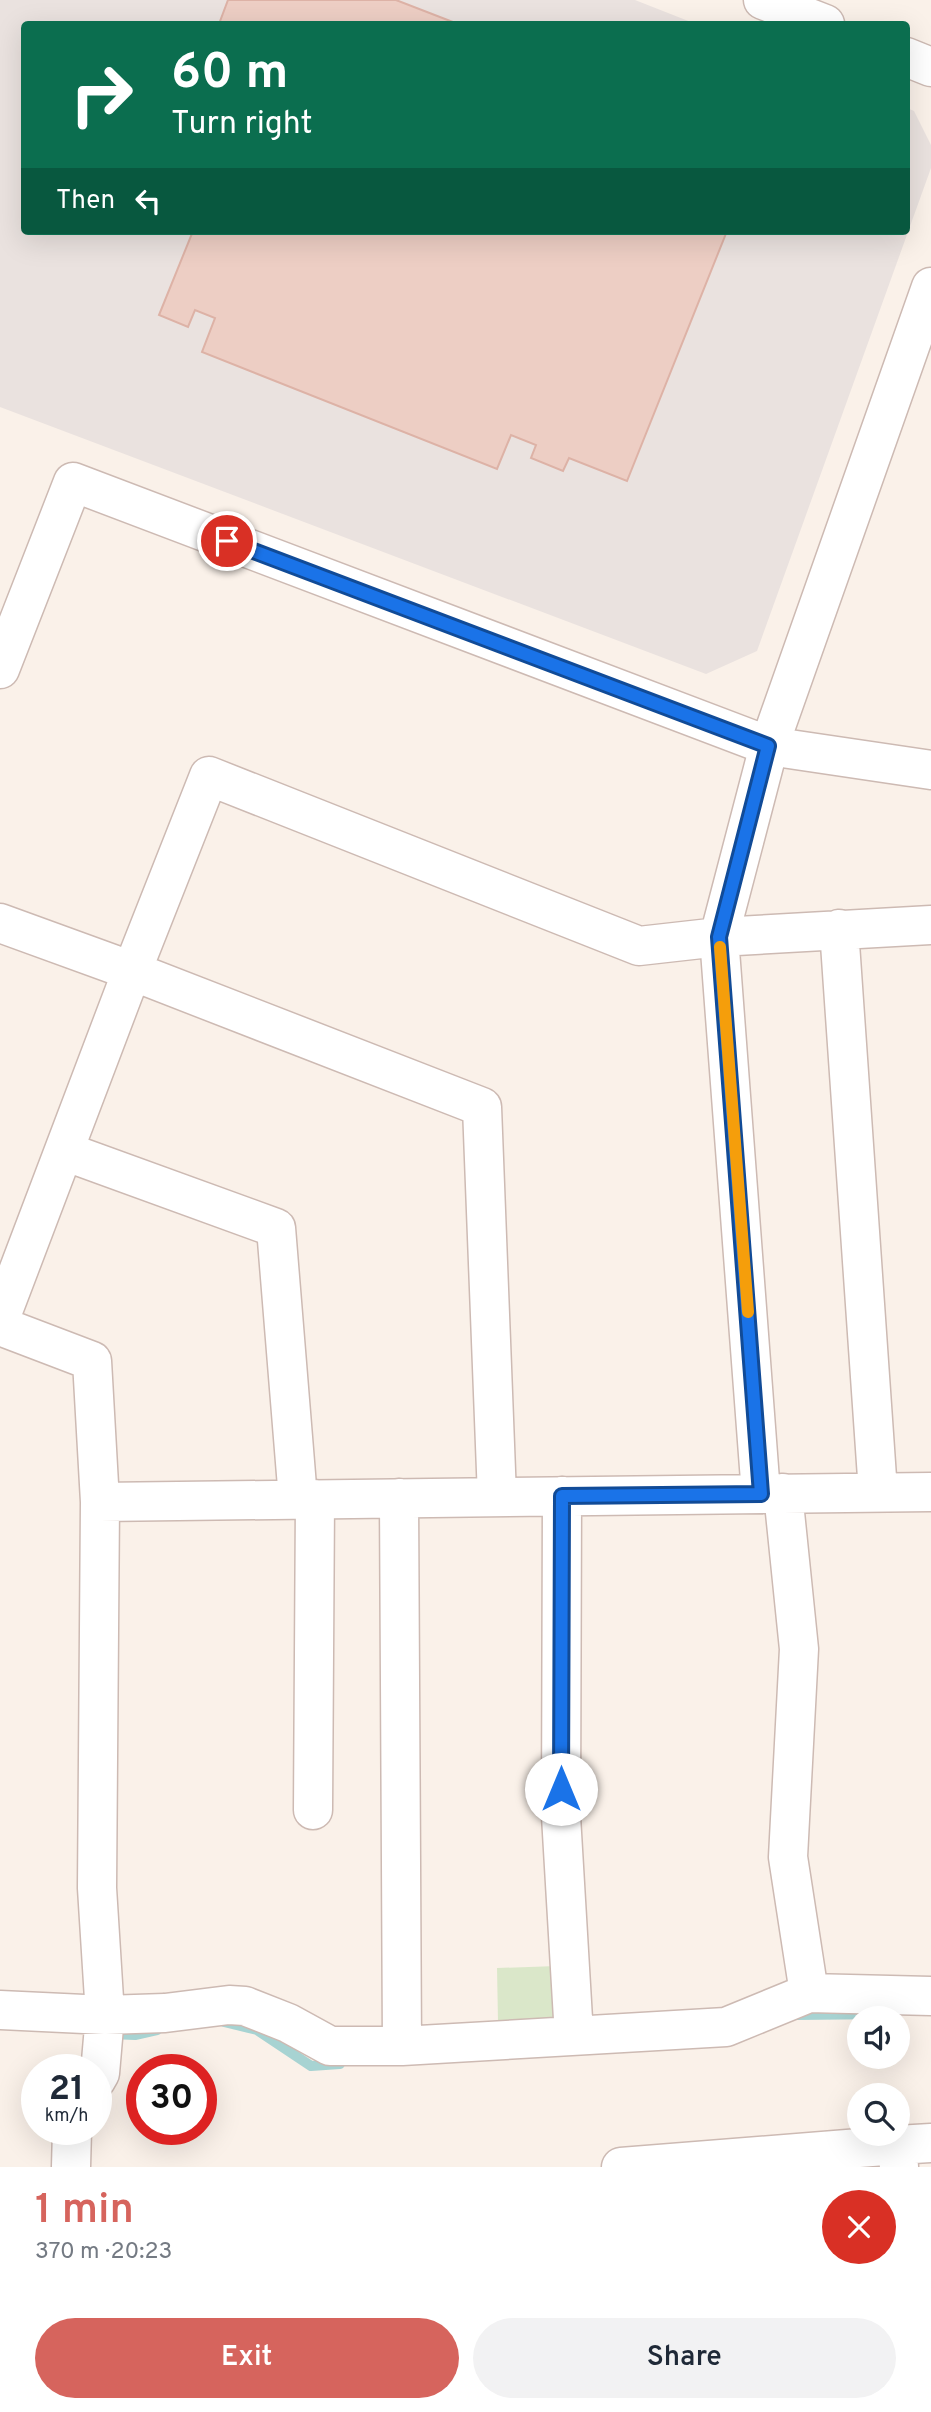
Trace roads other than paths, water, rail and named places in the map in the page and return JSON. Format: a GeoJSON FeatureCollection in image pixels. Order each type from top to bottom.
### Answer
{"type":"FeatureCollection","features":[{"type":"Feature","properties":{"kind":"street"},"geometry":{"type":"LineString","coordinates":[[763,0],[817,21]]}},
{"type":"Feature","properties":{"kind":"street"},"geometry":{"type":"LineString","coordinates":[[910,59],[931,67]]}},
{"type":"Feature","properties":{"kind":"street"},"geometry":{"type":"LineString","coordinates":[[809,1993],[788,1857],[799,1649],[772,1493],[719,937],[768,746],[931,287]]}},
{"type":"Feature","properties":{"kind":"street"},"geometry":{"type":"LineString","coordinates":[[0,669],[73,482],[768,746],[931,770]]}},
{"type":"Feature","properties":{"kind":"street"},"geometry":{"type":"LineString","coordinates":[[0,1319],[131,971],[209,776],[639,946],[719,937],[931,925]]}},
{"type":"Feature","properties":{"kind":"street"},"geometry":{"type":"LineString","coordinates":[[0,923],[131,971],[482,1108],[497,1497]]}},
{"type":"Feature","properties":{"kind":"street"},"geometry":{"type":"LineString","coordinates":[[839,929],[878,1492]]}},
{"type":"Feature","properties":{"kind":"street"},"geometry":{"type":"LineString","coordinates":[[64,1152],[276,1228],[307,1499],[313,1810]]}},
{"type":"Feature","properties":{"kind":"street"},"geometry":{"type":"LineString","coordinates":[[0,1326],[92,1360],[100,1502],[97,1888],[105,2015],[102,2054]]}},
{"type":"Feature","properties":{"kind":"street"},"geometry":{"type":"LineString","coordinates":[[100,1502],[931,1492]]}},
{"type":"Feature","properties":{"kind":"street"},"geometry":{"type":"LineString","coordinates":[[562,1496],[561,1816],[574,2036]]}},
{"type":"Feature","properties":{"kind":"street"},"geometry":{"type":"LineString","coordinates":[[399,1498],[402,2046]]}},
{"type":"Feature","properties":{"kind":"street"},"geometry":{"type":"LineString","coordinates":[[0,2010],[105,2015],[245,2006],[288,2022],[330,2046],[402,2046],[726,2027],[809,1993],[931,1996]]}},
{"type":"Feature","properties":{"kind":"street"},"geometry":{"type":"LineString","coordinates":[[71,2167],[72,2145]]}},
{"type":"Feature","properties":{"kind":"street"},"geometry":{"type":"LineString","coordinates":[[621,2167],[909,2152]]}},
{"type":"Feature","properties":{"kind":"waterway"},"geometry":{"type":"LineString","coordinates":[[795,2015],[847,2014]]}},
{"type":"Feature","properties":{"kind":"waterway"},"geometry":{"type":"LineString","coordinates":[[224,2022],[257,2030],[311,2066],[340,2064]]}},
{"type":"Feature","properties":{"kind":"waterway"},"geometry":{"type":"LineString","coordinates":[[110,2034],[135,2035],[157,2030]]}}]}
